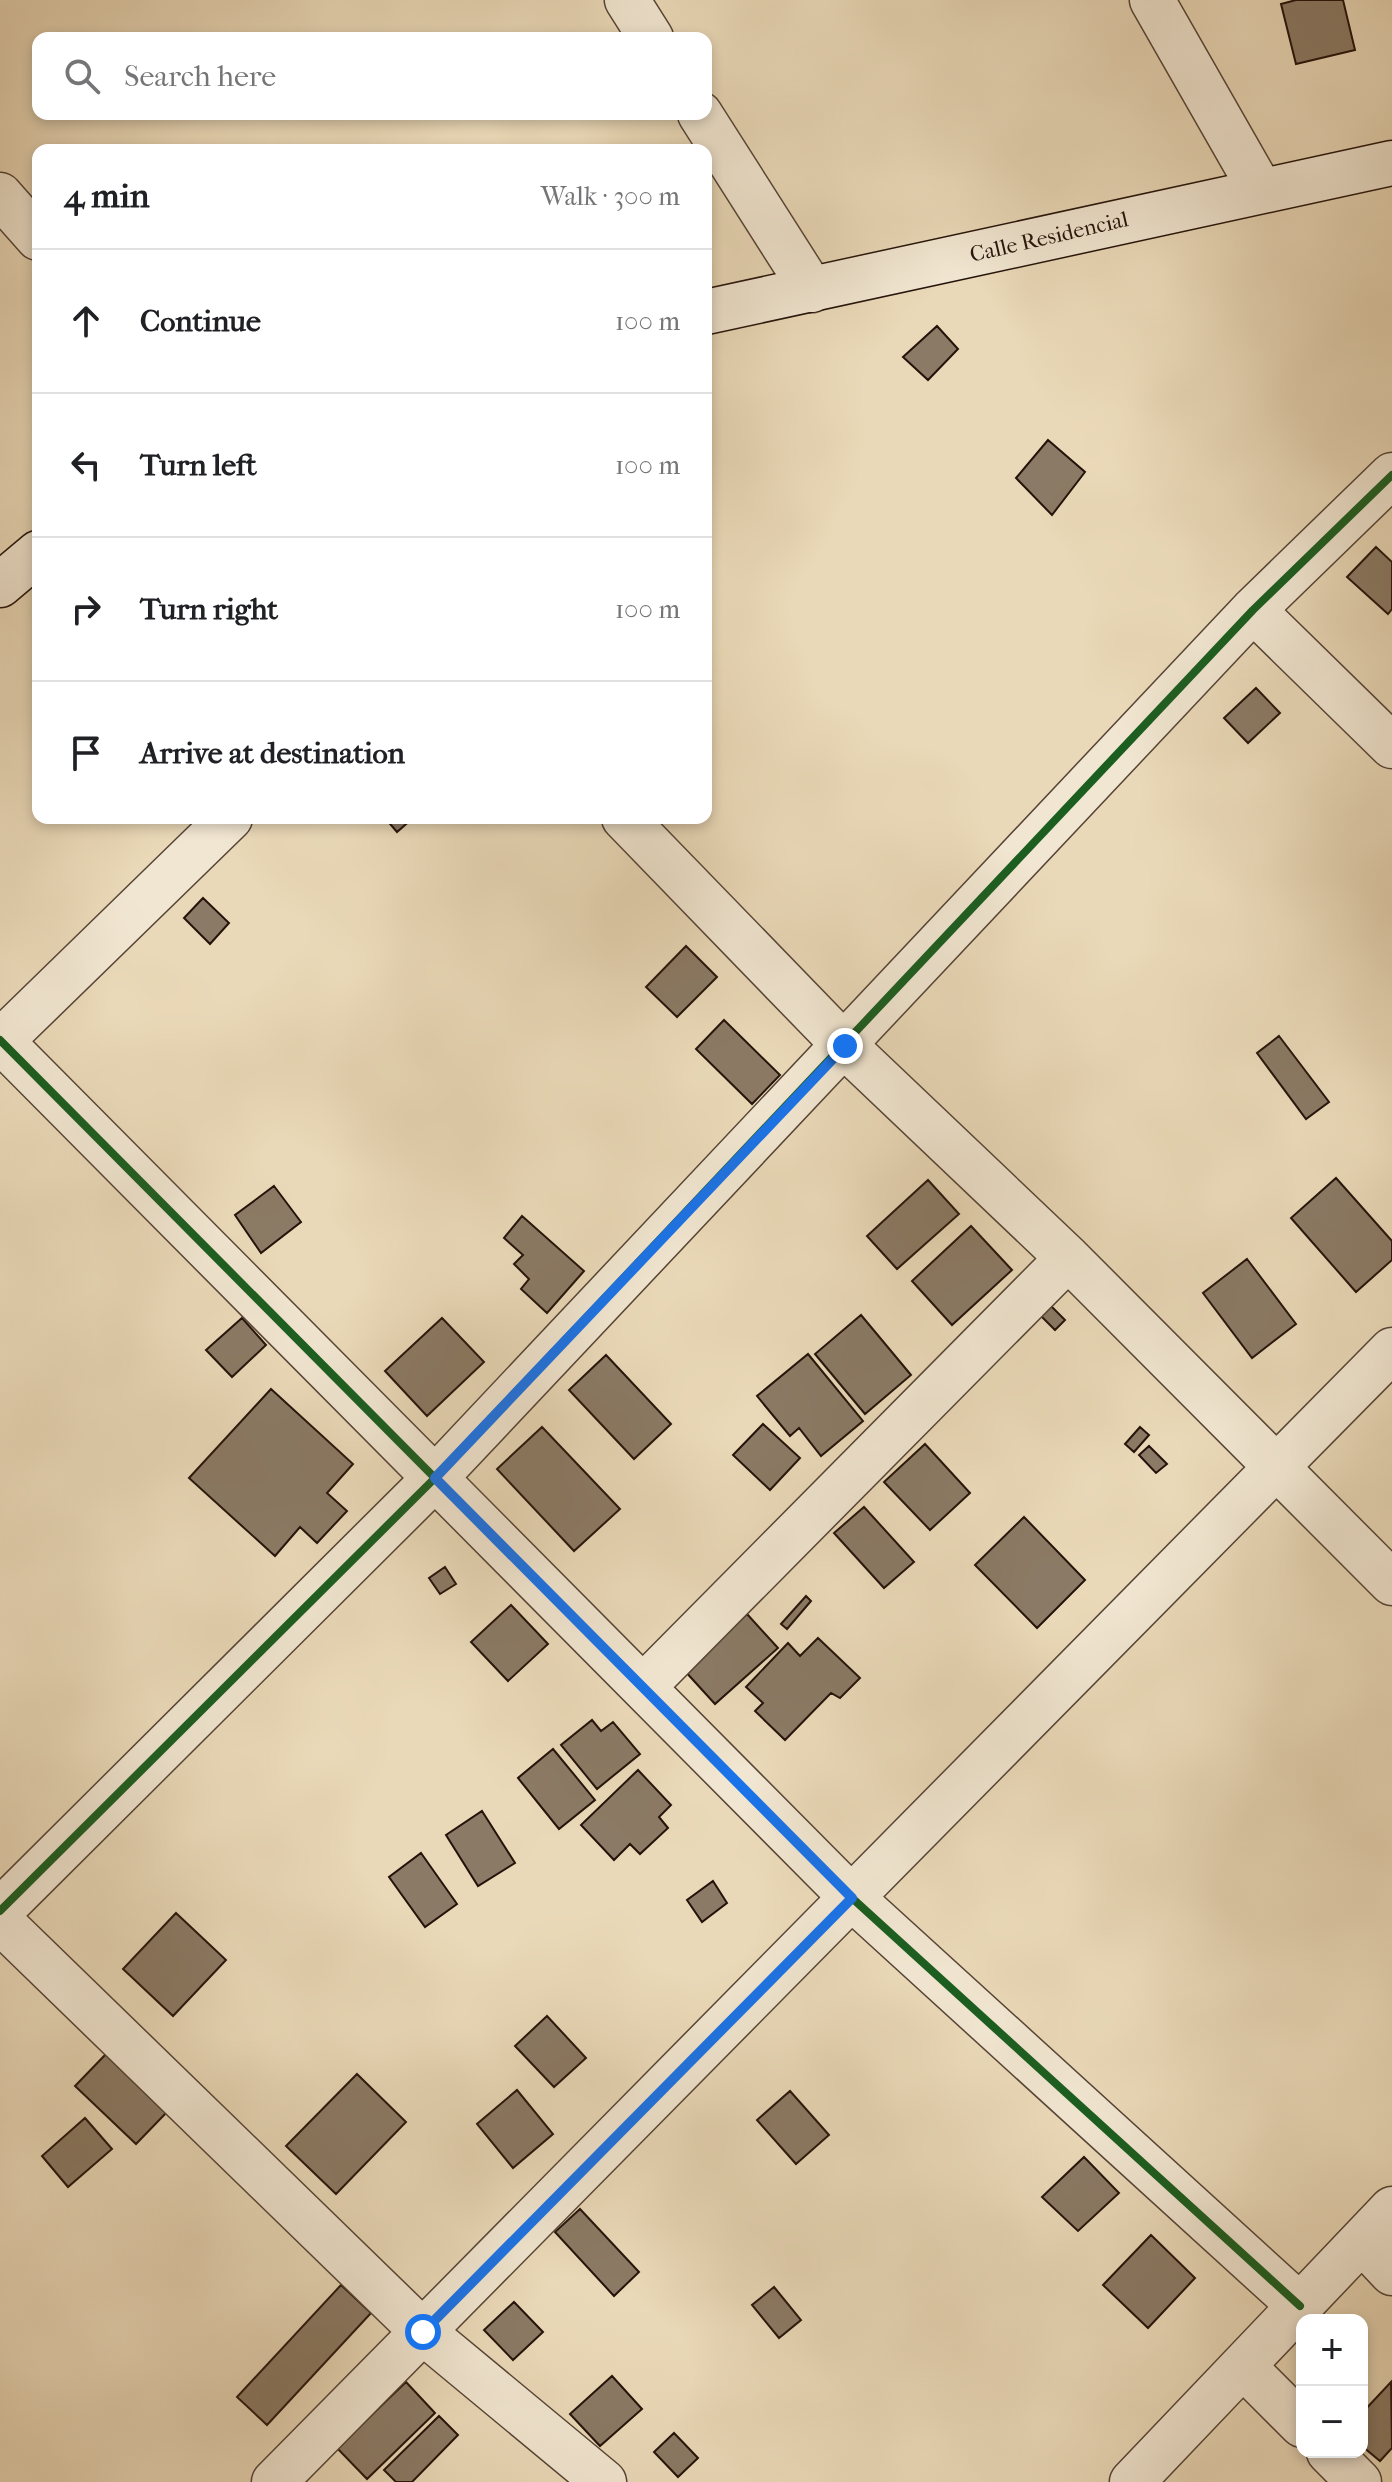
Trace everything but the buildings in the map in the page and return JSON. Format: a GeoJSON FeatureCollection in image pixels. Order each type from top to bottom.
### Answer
{"type":"FeatureCollection","features":[{"type":"Feature","properties":{"kind":"street"},"geometry":{"type":"LineString","coordinates":[[627,0],[647,32]]}},
{"type":"Feature","properties":{"kind":"street"},"geometry":{"type":"LineString","coordinates":[[1152,0],[1260,189]]}},
{"type":"Feature","properties":{"kind":"street"},"geometry":{"type":"LineString","coordinates":[[704,120],[812,290]]}},
{"type":"Feature","properties":{"kind":"street","name":"Calle Residencial"},"geometry":{"type":"LineString","coordinates":[[712,311],[1260,189],[1392,163]]}},
{"type":"Feature","properties":{"kind":"street"},"geometry":{"type":"LineString","coordinates":[[0,195],[32,231]]}},
{"type":"Feature","properties":{"kind":"street"},"geometry":{"type":"LineString","coordinates":[[0,1911],[435,1478],[1253,610],[1392,475]]}},
{"type":"Feature","properties":{"kind":"street"},"geometry":{"type":"LineString","coordinates":[[0,585],[32,558]]}},
{"type":"Feature","properties":{"kind":"street"},"geometry":{"type":"LineString","coordinates":[[1253,610],[1392,746]]}},
{"type":"Feature","properties":{"kind":"street"},"geometry":{"type":"LineString","coordinates":[[224,824],[0,1041],[852,1898],[1300,2306]]}},
{"type":"Feature","properties":{"kind":"street"},"geometry":{"type":"LineString","coordinates":[[630,824],[845,1046],[1068,1258],[1392,1583]]}},
{"type":"Feature","properties":{"kind":"street"},"geometry":{"type":"LineString","coordinates":[[643,1687],[1068,1258]]}},
{"type":"Feature","properties":{"kind":"street"},"geometry":{"type":"LineString","coordinates":[[274,2482],[1392,1350]]}},
{"type":"Feature","properties":{"kind":"street"},"geometry":{"type":"LineString","coordinates":[[0,1921],[423,2332],[604,2482]]}},
{"type":"Feature","properties":{"kind":"street"},"geometry":{"type":"LineString","coordinates":[[1132,2482],[1392,2209]]}},
{"type":"Feature","properties":{"kind":"street"},"geometry":{"type":"LineString","coordinates":[[1362,2241],[1392,2273]]}},
{"type":"Feature","properties":{"kind":"street"},"geometry":{"type":"LineString","coordinates":[[1243,2366],[1296,2419]]}},
{"type":"Feature","properties":{"kind":"street"},"geometry":{"type":"LineString","coordinates":[[1335,2458],[1359,2482]]}},
{"type":"Feature","properties":{"kind":"cycle path"},"geometry":{"type":"LineString","coordinates":[[0,1911],[435,1478],[1253,610],[1392,475]]}},
{"type":"Feature","properties":{"kind":"cycle path"},"geometry":{"type":"LineString","coordinates":[[0,1040],[852,1898],[1300,2306]]}},
{"type":"Feature","properties":{"kind":"route"},"geometry":{"type":"LineString","coordinates":[[423,2332],[852,1898],[435,1478],[845,1046]]}}]}
